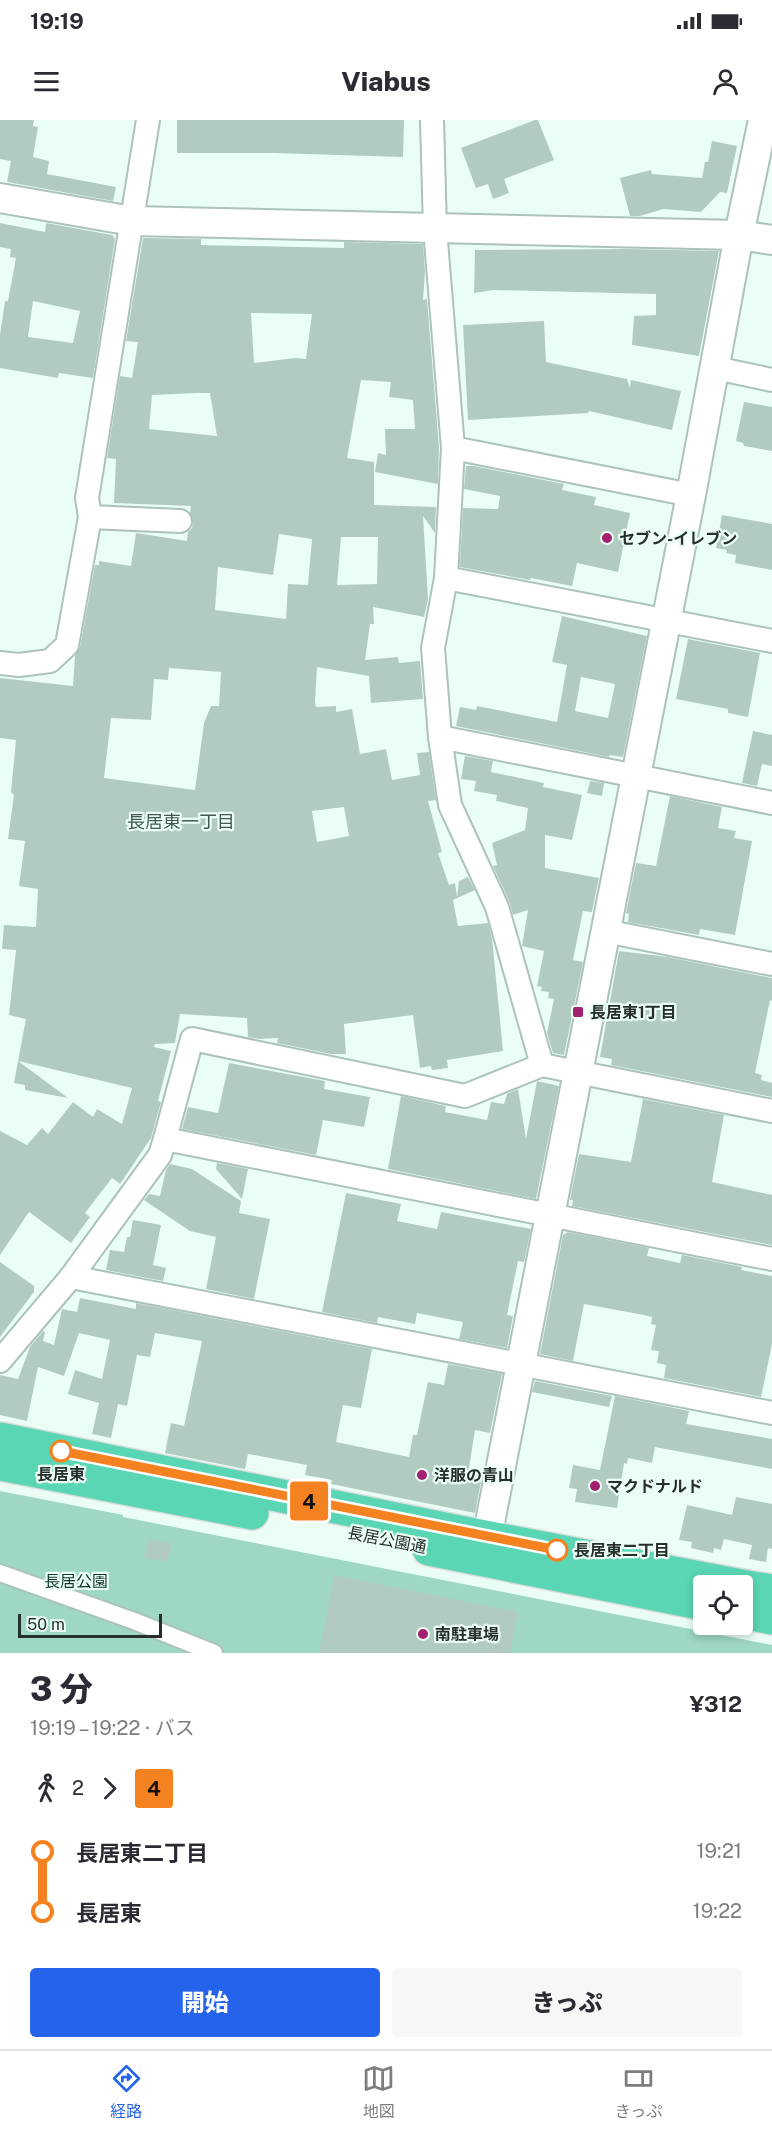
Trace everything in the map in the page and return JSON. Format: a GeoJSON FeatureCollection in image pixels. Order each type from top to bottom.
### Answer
{"type":"FeatureCollection","features":[{"type":"Feature","properties":{"kind":"highway","name":"長居公園通"},"geometry":{"type":"LineString","coordinates":[[0,1439],[485,1548],[693,1601]]}},
{"type":"Feature","properties":{"kind":"highway","name":"長居公園通"},"geometry":{"type":"LineString","coordinates":[[0,1464],[485,1548],[693,1579]]}},
{"type":"Feature","properties":{"kind":"highway","name":"長居公園通"},"geometry":{"type":"LineString","coordinates":[[753,1588],[772,1591]]}},
{"type":"Feature","properties":{"kind":"highway"},"geometry":{"type":"LineString","coordinates":[[753,1614],[772,1618]]}},
{"type":"Feature","properties":{"kind":"street"},"geometry":{"type":"LineString","coordinates":[[0,663],[20,665],[50,661],[66,645],[90,518],[87,498],[148,120]]}},
{"type":"Feature","properties":{"kind":"street"},"geometry":{"type":"LineString","coordinates":[[432,120],[435,229],[453,448],[446,578],[433,648],[440,737],[450,805],[497,906],[542,1065]]}},
{"type":"Feature","properties":{"kind":"street"},"geometry":{"type":"LineString","coordinates":[[485,1548],[763,120]]}},
{"type":"Feature","properties":{"kind":"street"},"geometry":{"type":"LineString","coordinates":[[0,198],[132,221],[739,235],[772,240]]}},
{"type":"Feature","properties":{"kind":"street"},"geometry":{"type":"LineString","coordinates":[[715,368],[772,380]]}},
{"type":"Feature","properties":{"kind":"street"},"geometry":{"type":"LineString","coordinates":[[453,448],[691,495]]}},
{"type":"Feature","properties":{"kind":"street"},"geometry":{"type":"LineString","coordinates":[[90,518],[180,521]]}},
{"type":"Feature","properties":{"kind":"street"},"geometry":{"type":"LineString","coordinates":[[446,578],[772,641]]}},
{"type":"Feature","properties":{"kind":"street"},"geometry":{"type":"LineString","coordinates":[[440,737],[772,803]]}},
{"type":"Feature","properties":{"kind":"street"},"geometry":{"type":"LineString","coordinates":[[605,932],[772,964]]}},
{"type":"Feature","properties":{"kind":"street"},"geometry":{"type":"LineString","coordinates":[[0,1360],[71,1276],[160,1155],[192,1039],[465,1096],[542,1065],[772,1111]]}},
{"type":"Feature","properties":{"kind":"street"},"geometry":{"type":"LineString","coordinates":[[165,1139],[772,1259]]}},
{"type":"Feature","properties":{"kind":"street"},"geometry":{"type":"LineString","coordinates":[[71,1276],[772,1413]]}},
{"type":"Feature","properties":{"kind":"street"},"geometry":{"type":"LineString","coordinates":[[0,1573],[134,1621],[214,1653]]}},
{"type":"Feature","properties":{"kind":"green space","name":"長居公園"},"geometry":{"type":"Polygon","coordinates":[[[0,1491],[693,1629],[693,1635],[721,1635],[772,1645],[772,1653],[0,1653],[0,1491]]]}},
{"type":"Feature","properties":{"kind":"building"},"geometry":{"type":"Polygon","coordinates":[[[0,120],[34,120],[33,126],[38,127],[33,157],[49,161],[47,174],[116,187],[113,201],[7,182],[11,161],[0,159],[0,120]]]}},
{"type":"Feature","properties":{"kind":"building"},"geometry":{"type":"Polygon","coordinates":[[[177,120],[404,120],[403,157],[177,153],[177,120]]]}},
{"type":"Feature","properties":{"kind":"building"},"geometry":{"type":"Polygon","coordinates":[[[538,120],[554,160],[504,179],[509,193],[493,199],[488,184],[476,188],[461,148],[538,120]]]}},
{"type":"Feature","properties":{"kind":"building"},"geometry":{"type":"Polygon","coordinates":[[[712,141],[737,146],[727,193],[720,192],[701,212],[663,209],[640,216],[630,216],[620,178],[651,170],[652,174],[702,178],[712,141]]]}},
{"type":"Feature","properties":{"kind":"building"},"geometry":{"type":"Polygon","coordinates":[[[0,223],[45,232],[46,223],[112,235],[115,239],[93,378],[59,373],[58,378],[0,368],[0,335],[5,301],[8,301],[16,258],[10,257],[11,249],[0,247],[0,223]],[[33,301],[28,337],[73,343],[80,311],[33,301]]]}},
{"type":"Feature","properties":{"kind":"building"},"geometry":{"type":"Polygon","coordinates":[[[143,238],[201,239],[201,245],[344,248],[344,242],[423,244],[425,272],[423,300],[427,299],[439,448],[438,484],[375,472],[378,453],[386,455],[385,429],[415,429],[413,400],[389,397],[391,382],[361,380],[347,458],[374,462],[374,505],[436,507],[435,533],[423,516],[428,599],[424,617],[373,607],[374,624],[370,624],[365,660],[398,657],[399,663],[420,661],[423,699],[371,703],[369,676],[317,667],[315,702],[316,707],[336,706],[336,712],[352,709],[360,754],[386,749],[392,780],[420,775],[417,753],[429,752],[436,800],[428,801],[442,852],[438,853],[449,885],[455,883],[457,897],[459,881],[468,877],[475,890],[453,900],[458,926],[488,923],[492,938],[503,1051],[447,1060],[448,1068],[432,1070],[431,1066],[420,1068],[413,1015],[344,1024],[346,1054],[331,1054],[277,1043],[278,1038],[248,1037],[247,1018],[180,1014],[175,1043],[155,1044],[154,1047],[171,1051],[151,1138],[120,1184],[112,1178],[85,1213],[90,1217],[71,1243],[29,1212],[0,1255],[0,1131],[27,1145],[42,1128],[48,1134],[73,1102],[93,1117],[97,1109],[122,1124],[132,1088],[18,1061],[26,1019],[9,1015],[16,950],[2,949],[4,925],[36,927],[38,889],[19,886],[25,841],[8,839],[14,795],[11,792],[16,740],[0,738],[0,678],[73,686],[75,656],[80,647],[95,565],[99,565],[99,561],[131,566],[136,533],[187,541],[188,532],[192,528],[191,506],[114,503],[116,459],[107,458],[120,376],[132,378],[138,342],[126,341],[143,238]],[[251,313],[254,363],[295,358],[306,359],[312,314],[251,313]],[[210,393],[152,395],[149,429],[217,436],[210,393]],[[279,534],[273,575],[218,567],[215,610],[286,619],[288,584],[308,585],[312,539],[279,534]],[[341,537],[337,585],[377,584],[378,537],[341,537]],[[169,668],[168,680],[154,679],[151,720],[111,718],[104,778],[195,790],[204,723],[211,706],[219,706],[221,672],[169,668]],[[344,807],[312,811],[317,842],[349,836],[344,807]]]}},
{"type":"Feature","properties":{"kind":"building"},"geometry":{"type":"Polygon","coordinates":[[[475,250],[719,251],[699,356],[632,345],[634,316],[656,315],[656,294],[494,290],[474,293],[475,250]]]}},
{"type":"Feature","properties":{"kind":"building"},"geometry":{"type":"Polygon","coordinates":[[[544,321],[546,362],[627,379],[630,388],[631,380],[681,391],[672,430],[589,411],[588,413],[468,420],[463,325],[544,321]]]}},
{"type":"Feature","properties":{"kind":"building"},"geometry":{"type":"Polygon","coordinates":[[[744,402],[772,407],[772,451],[744,446],[743,443],[736,441],[744,402]]]}},
{"type":"Feature","properties":{"kind":"building"},"geometry":{"type":"Polygon","coordinates":[[[466,466],[564,484],[562,490],[596,497],[594,505],[630,513],[618,572],[577,563],[572,586],[460,567],[463,508],[498,509],[500,496],[464,489],[466,466]]]}},
{"type":"Feature","properties":{"kind":"building"},"geometry":{"type":"Polygon","coordinates":[[[722,515],[772,524],[772,570],[735,563],[736,555],[716,548],[722,515]]]}},
{"type":"Feature","properties":{"kind":"building"},"geometry":{"type":"Polygon","coordinates":[[[562,616],[647,636],[623,757],[610,755],[609,757],[456,726],[460,707],[476,710],[477,706],[557,722],[567,665],[552,662],[562,616]],[[581,677],[575,711],[608,718],[615,684],[581,677]]]}},
{"type":"Feature","properties":{"kind":"building"},"geometry":{"type":"Polygon","coordinates":[[[688,639],[760,653],[748,717],[728,713],[728,709],[676,699],[688,639]]]}},
{"type":"Feature","properties":{"kind":"building"},"geometry":{"type":"Polygon","coordinates":[[[753,731],[772,735],[772,766],[762,764],[757,786],[742,783],[753,731]]]}},
{"type":"Feature","properties":{"kind":"building"},"geometry":{"type":"Polygon","coordinates":[[[465,756],[493,761],[491,772],[544,783],[543,787],[582,795],[572,840],[545,835],[545,868],[599,878],[592,912],[583,911],[573,960],[583,962],[564,1055],[553,1053],[547,1033],[554,999],[548,998],[549,992],[541,991],[542,987],[537,986],[544,951],[522,946],[528,910],[513,915],[493,866],[497,865],[492,843],[525,830],[528,808],[496,801],[497,795],[474,791],[476,781],[461,779],[465,756]]]}},
{"type":"Feature","properties":{"kind":"building"},"geometry":{"type":"Polygon","coordinates":[[[590,781],[604,783],[602,796],[587,793],[590,781]]]}},
{"type":"Feature","properties":{"kind":"building"},"geometry":{"type":"Polygon","coordinates":[[[670,796],[722,807],[718,828],[736,831],[734,838],[752,841],[735,935],[700,929],[699,935],[628,922],[629,914],[626,913],[636,863],[656,866],[670,796]]]}},
{"type":"Feature","properties":{"kind":"building"},"geometry":{"type":"Polygon","coordinates":[[[619,951],[668,957],[772,978],[772,1001],[770,1000],[755,1073],[762,1075],[761,1080],[772,1083],[772,1097],[611,1065],[612,1059],[600,1057],[619,951]]]}},
{"type":"Feature","properties":{"kind":"building"},"geometry":{"type":"Polygon","coordinates":[[[18,1061],[68,1098],[25,1090],[25,1085],[14,1083],[18,1061]]]}},
{"type":"Feature","properties":{"kind":"building"},"geometry":{"type":"Polygon","coordinates":[[[229,1063],[325,1081],[324,1089],[370,1097],[364,1127],[323,1120],[316,1155],[182,1129],[188,1107],[218,1113],[229,1063]]]}},
{"type":"Feature","properties":{"kind":"building"},"geometry":{"type":"Polygon","coordinates":[[[537,1081],[559,1086],[536,1199],[388,1169],[401,1096],[446,1106],[445,1112],[487,1120],[491,1102],[504,1104],[507,1094],[518,1089],[526,1139],[537,1081]]]}},
{"type":"Feature","properties":{"kind":"building"},"geometry":{"type":"Polygon","coordinates":[[[643,1099],[724,1115],[712,1182],[772,1195],[772,1245],[572,1206],[573,1200],[570,1200],[579,1154],[631,1162],[643,1099]]]}},
{"type":"Feature","properties":{"kind":"building"},"geometry":{"type":"Polygon","coordinates":[[[217,1163],[248,1169],[242,1199],[216,1169],[217,1163]]]}},
{"type":"Feature","properties":{"kind":"building"},"geometry":{"type":"Polygon","coordinates":[[[170,1164],[192,1169],[241,1201],[239,1213],[270,1219],[254,1299],[206,1289],[216,1237],[190,1231],[144,1200],[149,1194],[160,1196],[166,1170],[170,1164]]]}},
{"type":"Feature","properties":{"kind":"building"},"geometry":{"type":"Polygon","coordinates":[[[346,1193],[401,1204],[397,1221],[437,1229],[441,1212],[531,1229],[524,1262],[518,1261],[507,1315],[513,1316],[507,1348],[459,1339],[463,1322],[417,1313],[415,1324],[378,1317],[377,1323],[322,1312],[346,1193]]]}},
{"type":"Feature","properties":{"kind":"building"},"geometry":{"type":"Polygon","coordinates":[[[133,1220],[161,1225],[153,1265],[166,1268],[163,1281],[106,1270],[110,1250],[124,1252],[133,1220]]]}},
{"type":"Feature","properties":{"kind":"building"},"geometry":{"type":"Polygon","coordinates":[[[568,1232],[649,1248],[647,1256],[680,1263],[682,1255],[742,1267],[741,1270],[772,1276],[772,1344],[761,1397],[664,1378],[666,1365],[657,1363],[659,1351],[651,1350],[656,1325],[651,1324],[652,1317],[644,1315],[584,1304],[573,1361],[540,1354],[563,1235],[568,1232]]]}},
{"type":"Feature","properties":{"kind":"building"},"geometry":{"type":"Polygon","coordinates":[[[0,1262],[34,1286],[34,1292],[0,1337],[0,1262]]]}},
{"type":"Feature","properties":{"kind":"building"},"geometry":{"type":"Polygon","coordinates":[[[80,1298],[136,1309],[136,1303],[372,1349],[361,1408],[343,1405],[336,1442],[409,1457],[413,1435],[417,1435],[428,1382],[444,1385],[448,1364],[502,1374],[490,1433],[475,1430],[469,1468],[483,1471],[475,1513],[331,1484],[332,1480],[305,1475],[307,1465],[248,1454],[245,1469],[165,1453],[171,1423],[184,1426],[202,1341],[155,1333],[150,1357],[137,1355],[127,1406],[118,1404],[111,1438],[92,1434],[99,1403],[68,1394],[75,1370],[102,1379],[110,1340],[79,1333],[64,1376],[38,1367],[27,1421],[0,1415],[0,1375],[18,1379],[30,1347],[43,1331],[45,1332],[43,1341],[54,1345],[62,1309],[77,1312],[80,1298]]]}},
{"type":"Feature","properties":{"kind":"building"},"geometry":{"type":"Polygon","coordinates":[[[535,1381],[612,1396],[609,1407],[532,1392],[535,1381]]]}},
{"type":"Feature","properties":{"kind":"building"},"geometry":{"type":"Polygon","coordinates":[[[615,1396],[689,1411],[686,1424],[772,1439],[772,1469],[655,1447],[652,1463],[628,1458],[627,1464],[624,1463],[617,1508],[575,1502],[577,1489],[569,1488],[573,1465],[600,1470],[615,1396]]]}},
{"type":"Feature","properties":{"kind":"building"},"geometry":{"type":"Polygon","coordinates":[[[736,1497],[772,1504],[772,1549],[768,1548],[766,1562],[749,1559],[752,1545],[724,1539],[721,1550],[714,1548],[713,1553],[691,1548],[692,1542],[679,1540],[687,1505],[732,1515],[736,1497]]]}},
{"type":"Feature","properties":{"kind":"building"},"geometry":{"type":"Polygon","coordinates":[[[149,1539],[171,1544],[167,1562],[145,1558],[149,1539]]]}},
{"type":"Feature","properties":{"kind":"building"},"geometry":{"type":"Polygon","coordinates":[[[334,1575],[518,1612],[510,1653],[319,1653],[334,1575]]]}},
{"type":"Feature","properties":{"kind":"bus line","name":"4"},"geometry":{"type":"LineString","coordinates":[[61,1451],[557,1550]]}},
{"type":"Feature","properties":{"kind":"place","name":"セブン-イレブン"},"geometry":{"type":"Point","coordinates":[607,538]}},
{"type":"Feature","properties":{"kind":"place","name":"長居東1丁目"},"geometry":{"type":"Point","coordinates":[578,1012]}},
{"type":"Feature","properties":{"kind":"place","name":"長居東"},"geometry":{"type":"Point","coordinates":[61,1451]}},
{"type":"Feature","properties":{"kind":"place","name":"洋服の青山"},"geometry":{"type":"Point","coordinates":[422,1475]}},
{"type":"Feature","properties":{"kind":"place","name":"マクドナルド"},"geometry":{"type":"Point","coordinates":[595,1486]}},
{"type":"Feature","properties":{"kind":"place","name":"長居東二丁目"},"geometry":{"type":"Point","coordinates":[557,1550]}},
{"type":"Feature","properties":{"kind":"place","name":"南駐車場"},"geometry":{"type":"Point","coordinates":[423,1634]}},
{"type":"Feature","properties":{"kind":"district","name":"長居東一丁目"},"geometry":{"type":"Point","coordinates":[181,821]}}]}
